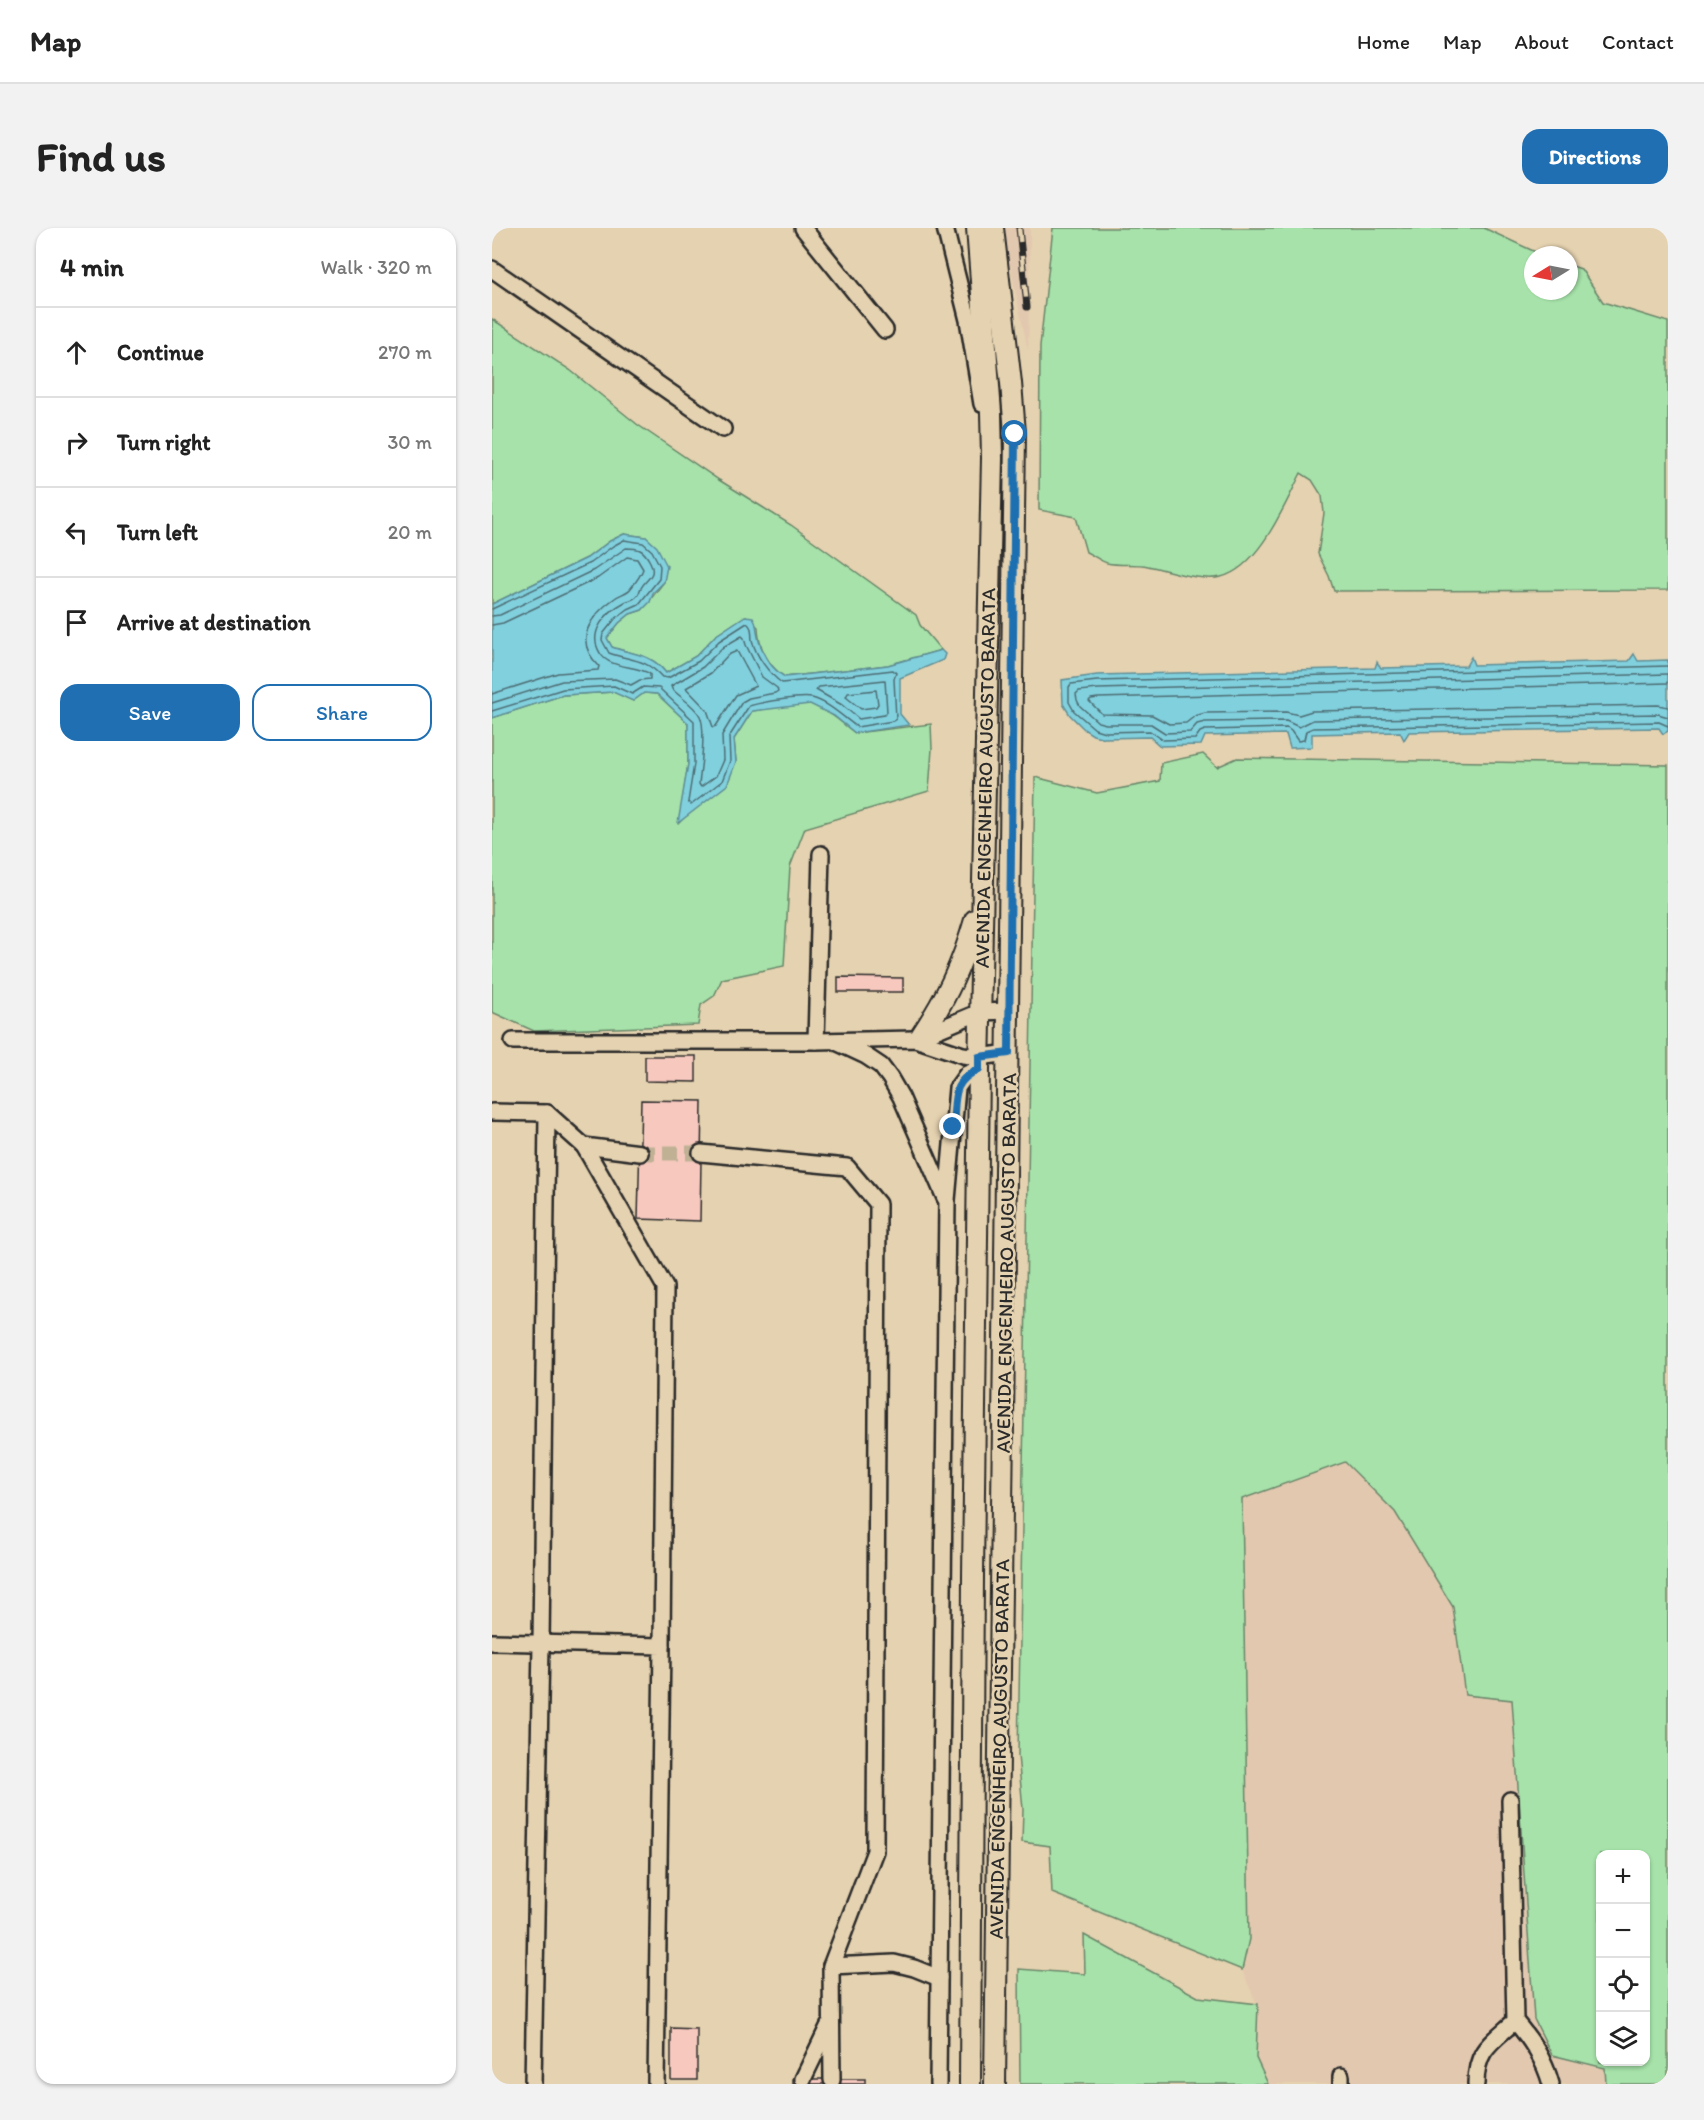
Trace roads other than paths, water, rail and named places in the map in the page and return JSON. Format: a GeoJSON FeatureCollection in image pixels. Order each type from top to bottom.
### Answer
{"type":"FeatureCollection","features":[{"type":"Feature","properties":{"kind":"main road","name":"AVENIDA ENGENHEIRO AUGUSTO BARATA"},"geometry":{"type":"LineString","coordinates":[[970,2084],[979,1063],[992,458],[991,413],[977,228]]}},
{"type":"Feature","properties":{"kind":"main road","name":"AVENIDA ENGENHEIRO AUGUSTO BARATA"},"geometry":{"type":"LineString","coordinates":[[993,228],[1015,434],[995,2084]]}},
{"type":"Feature","properties":{"kind":"main road"},"geometry":{"type":"LineString","coordinates":[[918,1037],[941,1006],[964,957],[983,891]]}},
{"type":"Feature","properties":{"kind":"street"},"geometry":{"type":"LineString","coordinates":[[803,228],[885,330]]}},
{"type":"Feature","properties":{"kind":"street"},"geometry":{"type":"LineString","coordinates":[[945,228],[968,320],[992,458]]}},
{"type":"Feature","properties":{"kind":"street"},"geometry":{"type":"LineString","coordinates":[[492,269],[723,429]]}},
{"type":"Feature","properties":{"kind":"street"},"geometry":{"type":"LineString","coordinates":[[816,1041],[821,854]]}},
{"type":"Feature","properties":{"kind":"street"},"geometry":{"type":"LineString","coordinates":[[513,1041],[833,1041],[918,1037],[980,1012],[1009,1011]]}},
{"type":"Feature","properties":{"kind":"street"},"geometry":{"type":"LineString","coordinates":[[918,1037],[979,1063]]}},
{"type":"Feature","properties":{"kind":"street"},"geometry":{"type":"LineString","coordinates":[[833,1041],[866,1056],[881,1066],[890,1078],[901,1097],[946,1200]]}},
{"type":"Feature","properties":{"kind":"street"},"geometry":{"type":"LineString","coordinates":[[938,2084],[946,1200],[957,1088],[979,1063],[1009,1053]]}},
{"type":"Feature","properties":{"kind":"street"},"geometry":{"type":"LineString","coordinates":[[492,1112],[547,1113],[584,1146],[665,1287],[656,2084]]}},
{"type":"Feature","properties":{"kind":"street"},"geometry":{"type":"LineString","coordinates":[[533,2084],[547,1113]]}},
{"type":"Feature","properties":{"kind":"street"},"geometry":{"type":"LineString","coordinates":[[584,1146],[640,1153]]}},
{"type":"Feature","properties":{"kind":"street"},"geometry":{"type":"LineString","coordinates":[[701,1154],[847,1167],[878,1204],[875,1851],[831,1966],[832,2080]]}},
{"type":"Feature","properties":{"kind":"street"},"geometry":{"type":"LineString","coordinates":[[492,1642],[662,1646]]}},
{"type":"Feature","properties":{"kind":"street"},"geometry":{"type":"LineString","coordinates":[[1510,1800],[1515,2021],[1533,2042],[1545,2064],[1551,2084]]}},
{"type":"Feature","properties":{"kind":"street"},"geometry":{"type":"LineString","coordinates":[[831,1966],[894,1963],[939,1978]]}},
{"type":"Feature","properties":{"kind":"street"},"geometry":{"type":"LineString","coordinates":[[803,2079],[831,2021]]}},
{"type":"Feature","properties":{"kind":"street"},"geometry":{"type":"LineString","coordinates":[[1476,2084],[1476,2070],[1482,2052],[1515,2021]]}},
{"type":"Feature","properties":{"kind":"water"},"geometry":{"type":"Polygon","coordinates":[[[624,534],[646,537],[657,547],[667,566],[664,582],[653,593],[650,602],[642,610],[630,614],[619,623],[607,638],[612,647],[648,658],[666,673],[696,656],[715,636],[745,616],[753,617],[763,651],[772,666],[785,677],[888,665],[941,650],[945,654],[943,660],[900,678],[900,714],[909,725],[855,733],[834,716],[810,704],[752,711],[734,739],[736,762],[727,785],[678,823],[688,764],[688,723],[657,694],[644,693],[633,701],[613,692],[563,695],[492,718],[492,604],[587,558],[624,534]]]}},
{"type":"Feature","properties":{"kind":"water"},"geometry":{"type":"Polygon","coordinates":[[[1634,654],[1638,661],[1668,660],[1668,731],[1663,734],[1659,728],[1409,732],[1404,740],[1400,732],[1312,734],[1312,747],[1290,748],[1286,734],[1205,736],[1201,745],[1160,746],[1150,737],[1105,738],[1093,735],[1070,715],[1063,704],[1062,680],[1097,675],[1375,668],[1377,662],[1381,668],[1466,666],[1471,657],[1474,665],[1629,661],[1634,654]]]}},
{"type":"Feature","properties":{"kind":"tunnel"},"geometry":{"type":"LineString","coordinates":[[640,1153],[701,1153]]}},
{"type":"Feature","properties":{"kind":"railway"},"geometry":{"type":"LineString","coordinates":[[1019,228],[1027,307]]}}]}
